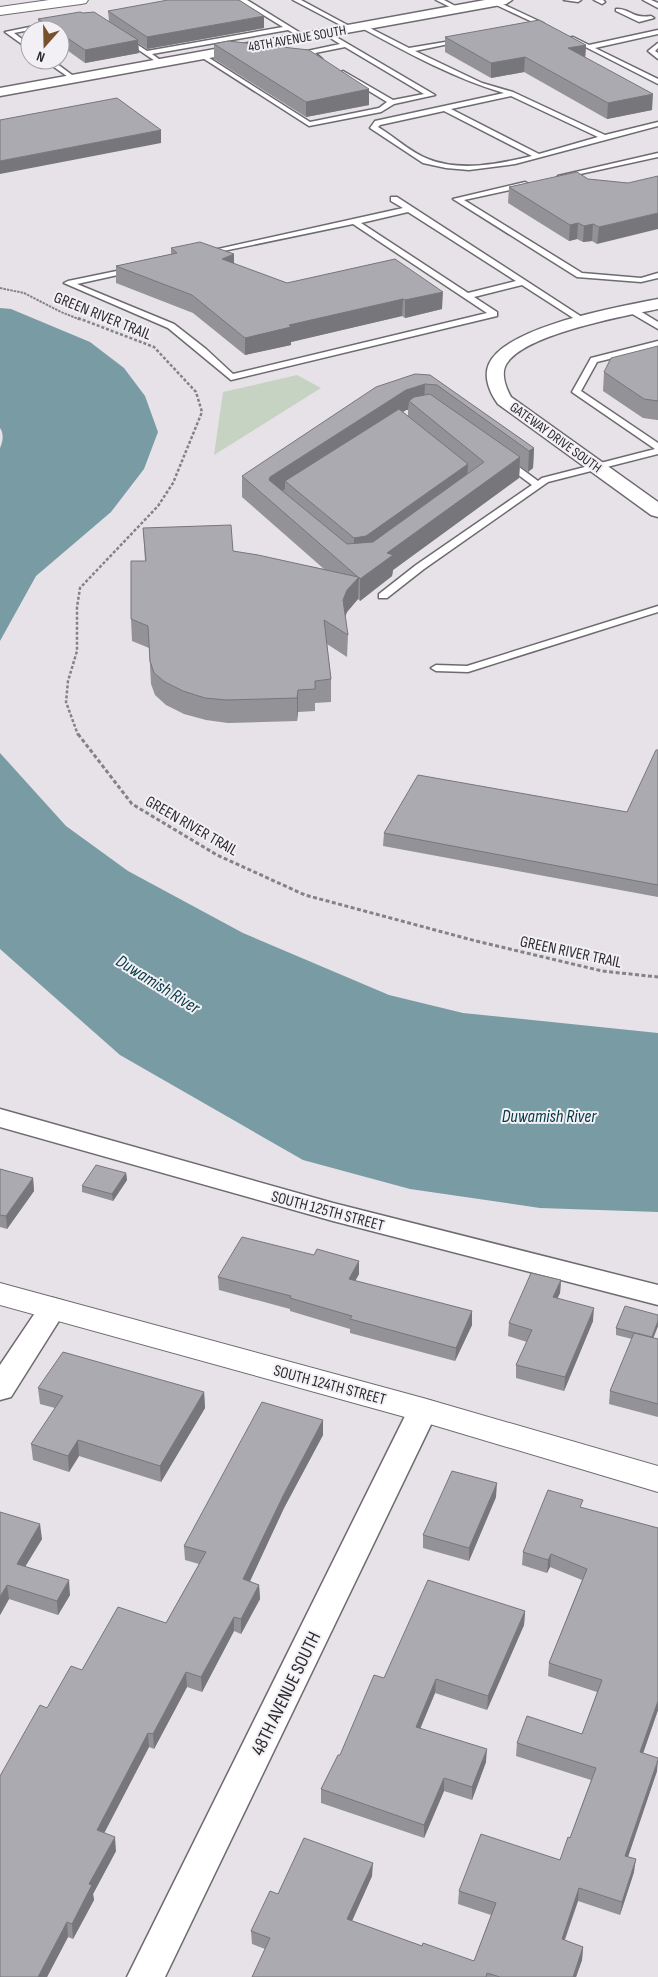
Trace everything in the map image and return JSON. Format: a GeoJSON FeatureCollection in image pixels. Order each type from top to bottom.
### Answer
{"type":"FeatureCollection","features":[{"type":"Feature","properties":{"kind":"main road"},"geometry":{"type":"LineString","coordinates":[[0,4],[26,0]]}},
{"type":"Feature","properties":{"kind":"main road"},"geometry":{"type":"LineString","coordinates":[[0,11],[81,0]]}},
{"type":"Feature","properties":{"kind":"main road","name":"SOUTH 124TH STREET"},"geometry":{"type":"LineString","coordinates":[[0,1294],[423,1410],[658,1479]]}},
{"type":"Feature","properties":{"kind":"street","name":"48TH AVENUE SOUTH"},"geometry":{"type":"LineString","coordinates":[[0,92],[500,1]]}},
{"type":"Feature","properties":{"kind":"street","name":"GATEWAY DRIVE SOUTH"},"geometry":{"type":"LineString","coordinates":[[658,304],[584,321],[540,334],[512,350],[500,360],[496,380],[499,392],[504,400],[658,511]]}},
{"type":"Feature","properties":{"kind":"street","name":"SOUTH 125TH STREET"},"geometry":{"type":"LineString","coordinates":[[0,1118],[333,1212],[658,1295]]}},
{"type":"Feature","properties":{"kind":"street"},"geometry":{"type":"LineString","coordinates":[[0,1388],[54,1308]]}},
{"type":"Feature","properties":{"kind":"street","name":"48TH AVENUE SOUTH"},"geometry":{"type":"LineString","coordinates":[[146,1977],[423,1410]]}},
{"type":"Feature","properties":{"kind":"lane"},"geometry":{"type":"LineString","coordinates":[[242,0],[304,37]]}},
{"type":"Feature","properties":{"kind":"lane"},"geometry":{"type":"LineString","coordinates":[[296,0],[480,84],[511,93],[604,137]]}},
{"type":"Feature","properties":{"kind":"lane"},"geometry":{"type":"LineString","coordinates":[[439,0],[458,9]]}},
{"type":"Feature","properties":{"kind":"lane"},"geometry":{"type":"LineString","coordinates":[[567,0],[578,0]]}},
{"type":"Feature","properties":{"kind":"lane"},"geometry":{"type":"LineString","coordinates":[[646,0],[658,6]]}},
{"type":"Feature","properties":{"kind":"lane"},"geometry":{"type":"LineString","coordinates":[[500,1],[545,26],[532,26]]}},
{"type":"Feature","properties":{"kind":"lane"},"geometry":{"type":"LineString","coordinates":[[630,8],[654,18]]}},
{"type":"Feature","properties":{"kind":"lane"},"geometry":{"type":"LineString","coordinates":[[618,10],[639,20],[654,18]]}},
{"type":"Feature","properties":{"kind":"lane"},"geometry":{"type":"LineString","coordinates":[[146,53],[289,28]]}},
{"type":"Feature","properties":{"kind":"lane"},"geometry":{"type":"LineString","coordinates":[[20,30],[8,32],[20,41]]}},
{"type":"Feature","properties":{"kind":"lane"},"geometry":{"type":"LineString","coordinates":[[114,32],[161,63]]}},
{"type":"Feature","properties":{"kind":"lane"},"geometry":{"type":"LineString","coordinates":[[588,47],[658,32]]}},
{"type":"Feature","properties":{"kind":"lane"},"geometry":{"type":"LineString","coordinates":[[201,55],[309,124],[381,110],[392,102],[431,95],[326,33]]}},
{"type":"Feature","properties":{"kind":"lane"},"geometry":{"type":"LineString","coordinates":[[562,34],[658,82]]}},
{"type":"Feature","properties":{"kind":"lane"},"geometry":{"type":"LineString","coordinates":[[408,50],[465,39]]}},
{"type":"Feature","properties":{"kind":"lane"},"geometry":{"type":"LineString","coordinates":[[325,62],[308,52],[347,45]]}},
{"type":"Feature","properties":{"kind":"lane"},"geometry":{"type":"LineString","coordinates":[[658,45],[650,51],[658,57]]}},
{"type":"Feature","properties":{"kind":"lane"},"geometry":{"type":"LineString","coordinates":[[334,67],[392,102]]}},
{"type":"Feature","properties":{"kind":"lane"},"geometry":{"type":"LineString","coordinates":[[61,70],[73,78]]}},
{"type":"Feature","properties":{"kind":"lane"},"geometry":{"type":"LineString","coordinates":[[511,93],[378,123],[374,128],[425,160],[457,168],[483,168],[537,156],[658,124]]}},
{"type":"Feature","properties":{"kind":"lane"},"geometry":{"type":"LineString","coordinates":[[444,108],[537,156]]}},
{"type":"Feature","properties":{"kind":"lane"},"geometry":{"type":"LineString","coordinates":[[550,178],[658,155]]}},
{"type":"Feature","properties":{"kind":"lane"},"geometry":{"type":"LineString","coordinates":[[532,182],[457,198],[580,275],[641,280],[658,275]]}},
{"type":"Feature","properties":{"kind":"lane"},"geometry":{"type":"LineString","coordinates":[[394,199],[584,321]]}},
{"type":"Feature","properties":{"kind":"lane"},"geometry":{"type":"LineString","coordinates":[[198,254],[346,222],[355,222],[408,209]]}},
{"type":"Feature","properties":{"kind":"lane"},"geometry":{"type":"LineString","coordinates":[[142,266],[68,283],[171,326],[203,351],[230,377],[494,314],[355,222]]}},
{"type":"Feature","properties":{"kind":"lane"},"geometry":{"type":"LineString","coordinates":[[466,296],[523,282]]}},
{"type":"Feature","properties":{"kind":"lane"},"geometry":{"type":"LineString","coordinates":[[632,310],[658,326]]}},
{"type":"Feature","properties":{"kind":"lane"},"geometry":{"type":"LineString","coordinates":[[658,344],[594,360],[576,392],[658,448]]}},
{"type":"Feature","properties":{"kind":"lane"},"geometry":{"type":"LineString","coordinates":[[384,596],[420,567],[545,480],[658,451]]}},
{"type":"Feature","properties":{"kind":"lane"},"geometry":{"type":"LineString","coordinates":[[501,458],[538,485]]}},
{"type":"Feature","properties":{"kind":"lane"},"geometry":{"type":"LineString","coordinates":[[436,668],[468,669],[658,609]]}},
{"type":"Feature","properties":{"kind":"path","name":"GREEN RIVER TRAIL"},"geometry":{"type":"LineString","coordinates":[[0,288],[24,293],[61,312],[154,347],[196,392],[202,412],[173,483],[158,506],[80,588],[77,607],[77,651],[68,681],[66,702],[79,737],[132,804],[217,855],[305,895],[476,941],[593,969],[658,977]]}},
{"type":"Feature","properties":{"kind":"green space"},"geometry":{"type":"Polygon","coordinates":[[[297,375],[321,388],[214,455],[223,392],[297,375]]]}},
{"type":"Feature","properties":{"kind":"water"},"geometry":{"type":"Polygon","coordinates":[[[0,308],[11,309],[90,342],[124,368],[145,396],[158,432],[144,469],[111,512],[36,576],[0,641],[0,448],[3,438],[0,428],[0,308]]]}},
{"type":"Feature","properties":{"kind":"water","name":"Duwamish River"},"geometry":{"type":"Polygon","coordinates":[[[0,753],[66,826],[128,871],[243,933],[389,995],[463,1013],[658,1033],[658,1212],[540,1208],[410,1189],[303,1160],[120,1055],[0,949],[0,753]]]}},
{"type":"Feature","properties":{"kind":"building"},"geometry":{"type":"Polygon","coordinates":[[[168,0],[239,0],[264,16],[147,37],[108,11],[168,0]]]}},
{"type":"Feature","properties":{"kind":"building"},"geometry":{"type":"Polygon","coordinates":[[[80,12],[94,12],[138,40],[85,50],[70,40],[70,20],[38,19],[80,12]]]}},
{"type":"Feature","properties":{"kind":"building"},"geometry":{"type":"Polygon","coordinates":[[[539,20],[586,45],[568,48],[653,94],[608,103],[525,57],[491,63],[445,37],[539,20]]]}},
{"type":"Feature","properties":{"kind":"building"},"geometry":{"type":"Polygon","coordinates":[[[228,41],[309,50],[369,89],[306,102],[214,44],[228,41]]]}},
{"type":"Feature","properties":{"kind":"building"},"geometry":{"type":"Polygon","coordinates":[[[117,98],[161,130],[0,161],[0,120],[117,98]]]}},
{"type":"Feature","properties":{"kind":"building"},"geometry":{"type":"Polygon","coordinates":[[[577,172],[588,179],[628,183],[658,176],[658,213],[599,227],[593,224],[584,226],[578,223],[570,225],[509,187],[577,172]]]}},
{"type":"Feature","properties":{"kind":"building"},"geometry":{"type":"Polygon","coordinates":[[[200,242],[234,254],[222,259],[287,283],[395,259],[443,292],[403,299],[289,325],[291,327],[245,338],[192,295],[116,266],[177,253],[171,248],[200,242]]]}},
{"type":"Feature","properties":{"kind":"building"},"geometry":{"type":"Polygon","coordinates":[[[658,346],[658,401],[644,399],[604,372],[611,358],[658,346]]]}},
{"type":"Feature","properties":{"kind":"building"},"geometry":{"type":"Polygon","coordinates":[[[415,374],[430,375],[534,448],[529,451],[437,385],[425,384],[406,390],[270,477],[269,480],[347,544],[373,542],[484,462],[409,401],[414,397],[430,394],[520,457],[387,553],[393,555],[360,579],[359,577],[347,590],[343,600],[348,635],[324,620],[331,679],[315,681],[315,689],[298,690],[297,698],[227,700],[205,698],[183,691],[165,682],[154,673],[150,661],[148,626],[131,619],[131,561],[146,561],[143,528],[231,525],[233,551],[358,577],[242,476],[376,387],[415,374]]]}},
{"type":"Feature","properties":{"kind":"building"},"geometry":{"type":"Polygon","coordinates":[[[399,409],[468,464],[366,536],[354,538],[285,481],[399,409]]]}},
{"type":"Feature","properties":{"kind":"building"},"geometry":{"type":"Polygon","coordinates":[[[656,750],[658,750],[658,885],[384,833],[418,775],[627,812],[656,750]]]}},
{"type":"Feature","properties":{"kind":"building"},"geometry":{"type":"Polygon","coordinates":[[[96,1165],[126,1173],[112,1194],[82,1186],[96,1165]]]}},
{"type":"Feature","properties":{"kind":"building"},"geometry":{"type":"Polygon","coordinates":[[[0,1169],[33,1178],[6,1216],[0,1215],[0,1169]]]}},
{"type":"Feature","properties":{"kind":"building"},"geometry":{"type":"Polygon","coordinates":[[[242,1237],[314,1255],[317,1249],[359,1261],[349,1279],[472,1311],[456,1348],[350,1319],[352,1316],[290,1298],[291,1296],[218,1277],[242,1237]]]}},
{"type":"Feature","properties":{"kind":"building"},"geometry":{"type":"Polygon","coordinates":[[[531,1273],[561,1280],[553,1297],[594,1308],[565,1377],[516,1365],[532,1330],[509,1323],[531,1273]]]}},
{"type":"Feature","properties":{"kind":"building"},"geometry":{"type":"Polygon","coordinates":[[[625,1306],[658,1315],[658,1321],[652,1337],[616,1328],[625,1306]]]}},
{"type":"Feature","properties":{"kind":"building"},"geometry":{"type":"Polygon","coordinates":[[[634,1333],[658,1339],[658,1404],[610,1391],[634,1333]]]}},
{"type":"Feature","properties":{"kind":"building"},"geometry":{"type":"Polygon","coordinates":[[[63,1352],[204,1392],[160,1466],[78,1440],[68,1456],[31,1444],[63,1396],[38,1388],[63,1352]]]}},
{"type":"Feature","properties":{"kind":"building"},"geometry":{"type":"Polygon","coordinates":[[[262,1402],[323,1420],[284,1494],[243,1579],[259,1585],[241,1619],[234,1617],[201,1677],[186,1672],[153,1734],[148,1733],[97,1830],[115,1837],[89,1884],[92,1885],[72,1924],[67,1922],[38,1977],[0,1977],[0,1776],[40,1705],[47,1708],[71,1666],[82,1670],[118,1607],[166,1623],[206,1552],[184,1546],[262,1402]]]}},
{"type":"Feature","properties":{"kind":"building"},"geometry":{"type":"Polygon","coordinates":[[[452,1471],[497,1483],[469,1548],[423,1535],[452,1471]]]}},
{"type":"Feature","properties":{"kind":"building"},"geometry":{"type":"Polygon","coordinates":[[[548,1490],[583,1500],[580,1507],[658,1528],[658,1701],[640,1752],[658,1758],[658,1760],[625,1856],[636,1859],[622,1902],[579,1888],[562,1939],[583,1947],[573,1977],[500,1977],[487,1973],[486,1977],[252,1977],[270,1938],[251,1931],[270,1891],[278,1894],[304,1838],[373,1863],[347,1919],[422,1946],[423,1943],[474,1961],[496,1903],[459,1891],[481,1834],[560,1860],[596,1768],[517,1743],[527,1716],[582,1734],[602,1680],[549,1663],[587,1569],[551,1554],[548,1560],[523,1552],[548,1490]]]}},
{"type":"Feature","properties":{"kind":"building"},"geometry":{"type":"Polygon","coordinates":[[[0,1512],[40,1524],[17,1564],[69,1580],[57,1601],[7,1585],[0,1597],[0,1512]]]}},
{"type":"Feature","properties":{"kind":"building"},"geometry":{"type":"Polygon","coordinates":[[[428,1580],[525,1611],[488,1696],[436,1679],[416,1727],[487,1749],[472,1787],[444,1778],[424,1825],[321,1789],[338,1755],[340,1755],[374,1675],[384,1678],[428,1580]]]}}]}
